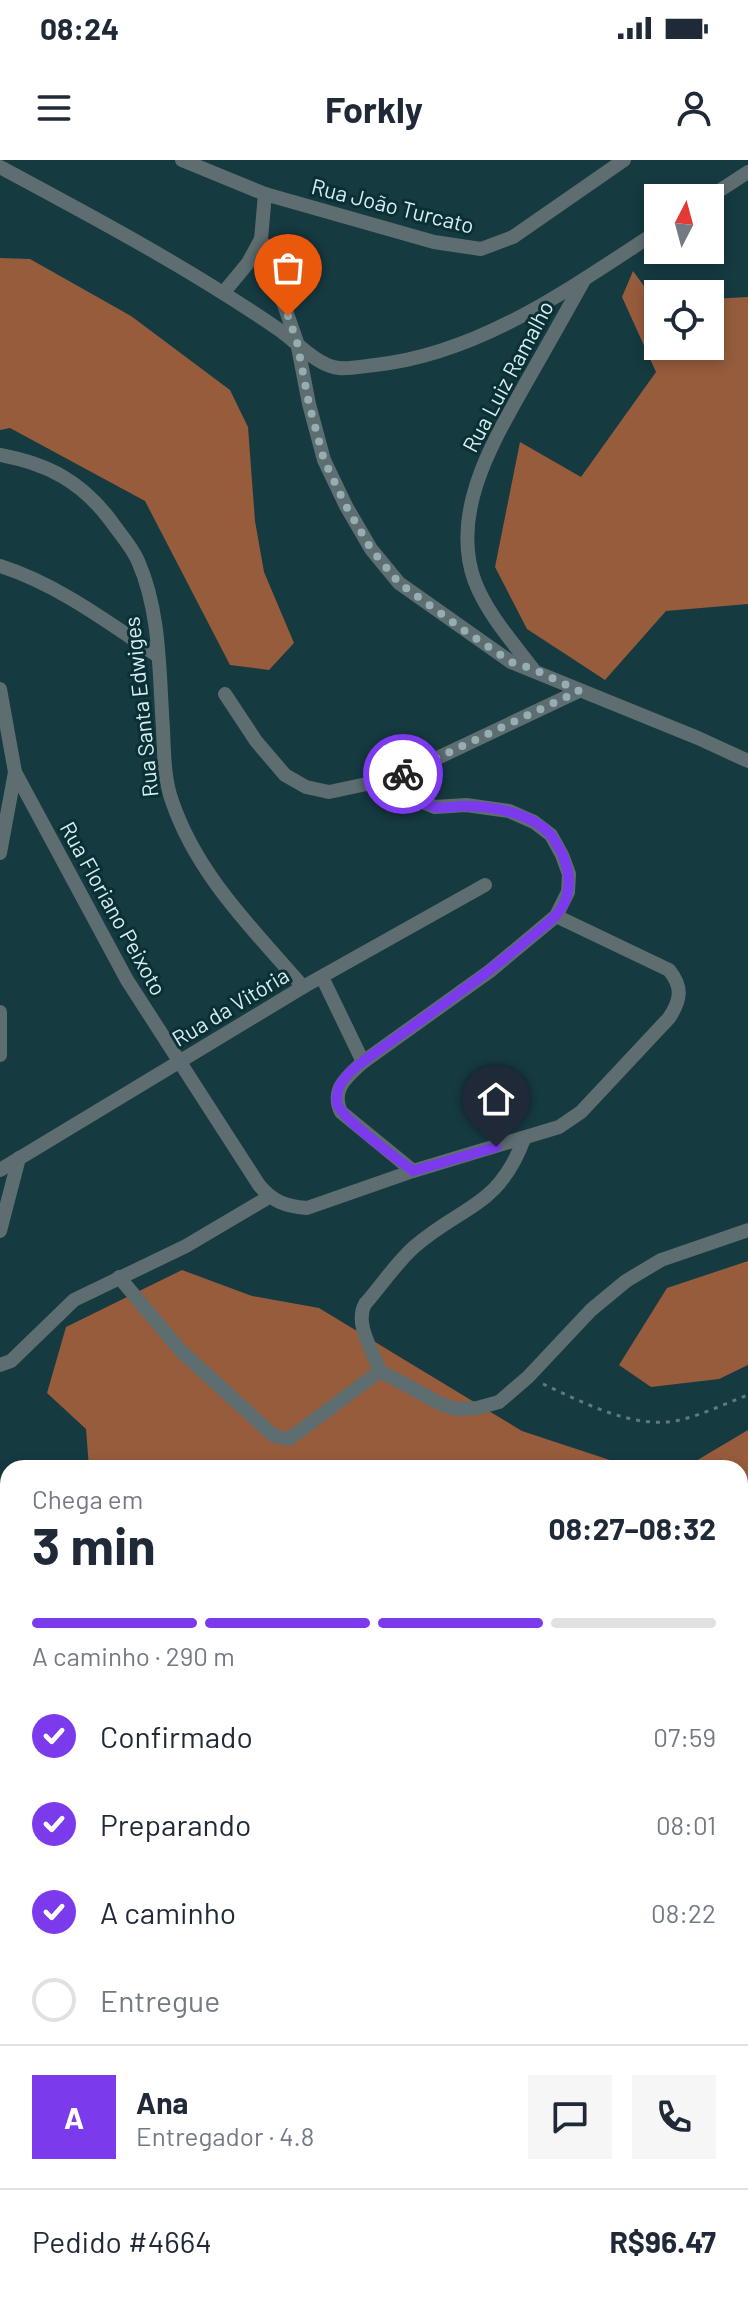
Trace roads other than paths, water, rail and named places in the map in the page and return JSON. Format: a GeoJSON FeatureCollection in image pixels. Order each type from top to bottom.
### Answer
{"type":"FeatureCollection","features":[{"type":"Feature","properties":{"kind":"street","name":"Rua João Turcato"},"geometry":{"type":"LineString","coordinates":[[182,160],[265,194],[434,242],[481,249],[513,237],[624,160]]}},
{"type":"Feature","properties":{"kind":"street","name":"Rua Luiz Ramalho"},"geometry":{"type":"LineString","coordinates":[[0,167],[133,237],[224,292],[322,363],[338,368],[390,363],[455,347],[499,327],[584,279],[644,240]]}},
{"type":"Feature","properties":{"kind":"street"},"geometry":{"type":"LineString","coordinates":[[724,188],[748,172]]}},
{"type":"Feature","properties":{"kind":"street"},"geometry":{"type":"LineString","coordinates":[[224,292],[248,263],[261,239],[265,194]]}},
{"type":"Feature","properties":{"kind":"street"},"geometry":{"type":"LineString","coordinates":[[261,239],[297,342],[324,460],[371,549],[399,583],[511,662],[748,761]]}},
{"type":"Feature","properties":{"kind":"street","name":"Rua Luiz Ramalho"},"geometry":{"type":"LineString","coordinates":[[533,669],[488,610],[474,580],[468,525],[476,485],[488,453],[584,279]]}},
{"type":"Feature","properties":{"kind":"street","name":"Rua Santa Edwiges"},"geometry":{"type":"LineString","coordinates":[[0,455],[25,460],[65,476],[100,507],[137,559],[154,620],[165,762],[170,796],[181,828],[219,890],[303,987]]}},
{"type":"Feature","properties":{"kind":"street"},"geometry":{"type":"LineString","coordinates":[[0,566],[21,573],[81,606],[158,656]]}},
{"type":"Feature","properties":{"kind":"street"},"geometry":{"type":"LineString","coordinates":[[0,689],[15,772],[0,853]]}},
{"type":"Feature","properties":{"kind":"street"},"geometry":{"type":"LineString","coordinates":[[225,694],[285,775],[306,787],[329,792],[395,778],[579,691]]}},
{"type":"Feature","properties":{"kind":"street","name":"Rua Floriano Peixoto"},"geometry":{"type":"LineString","coordinates":[[15,772],[127,980],[269,1197]]}},
{"type":"Feature","properties":{"kind":"street"},"geometry":{"type":"LineString","coordinates":[[395,778],[418,800],[435,807],[466,805],[509,811],[534,822],[551,835],[569,874],[568,892],[556,916],[490,971],[363,1062],[341,1083],[337,1103],[341,1112],[413,1171]]}},
{"type":"Feature","properties":{"kind":"street","name":"Rua da Vitória"},"geometry":{"type":"LineString","coordinates":[[0,1170],[303,987],[485,885]]}},
{"type":"Feature","properties":{"kind":"street"},"geometry":{"type":"LineString","coordinates":[[0,1365],[11,1361],[74,1300],[186,1246],[269,1197],[289,1207],[307,1208],[413,1171],[559,1127],[581,1112],[669,1018],[681,992],[669,970],[556,916]]}},
{"type":"Feature","properties":{"kind":"street"},"geometry":{"type":"LineString","coordinates":[[322,977],[363,1062]]}},
{"type":"Feature","properties":{"kind":"street"},"geometry":{"type":"LineString","coordinates":[[0,1012],[0,1055]]}},
{"type":"Feature","properties":{"kind":"street"},"geometry":{"type":"LineString","coordinates":[[524,1139],[516,1161],[498,1187],[472,1209],[411,1250],[365,1304],[360,1317],[380,1371],[441,1404],[456,1409],[499,1402],[528,1377],[591,1310],[626,1281],[661,1260],[748,1230]]}},
{"type":"Feature","properties":{"kind":"street"},"geometry":{"type":"LineString","coordinates":[[0,1231],[19,1158]]}},
{"type":"Feature","properties":{"kind":"street"},"geometry":{"type":"LineString","coordinates":[[119,1277],[180,1350],[274,1436],[282,1439],[297,1435],[380,1371]]}}]}
